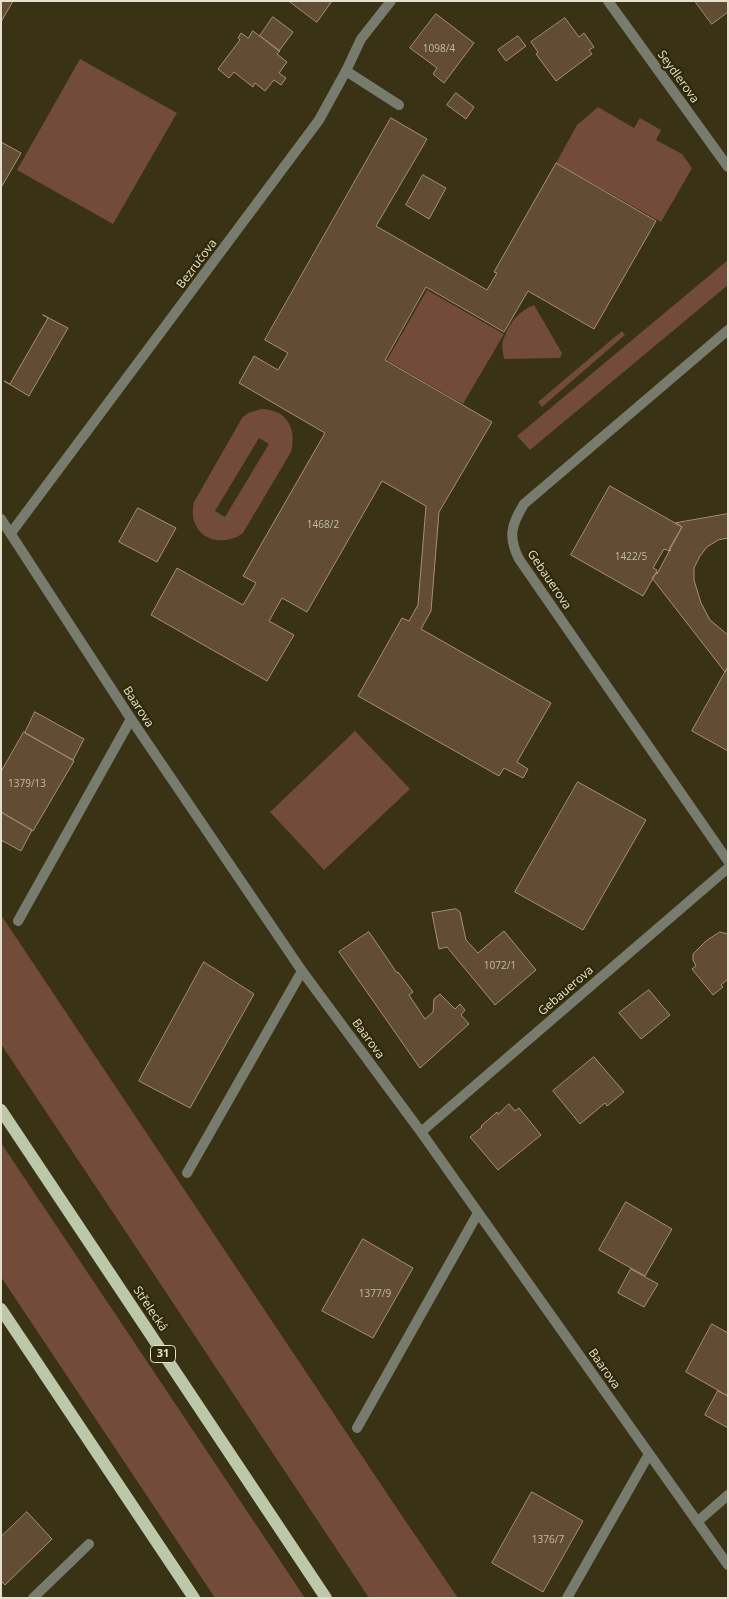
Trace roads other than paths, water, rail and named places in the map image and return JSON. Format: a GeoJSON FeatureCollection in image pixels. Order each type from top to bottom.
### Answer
{"type":"FeatureCollection","features":[{"type":"Feature","properties":{"kind":"main road","name":"Střelecká"},"geometry":{"type":"LineString","coordinates":[[1,1110],[326,1598]]}},
{"type":"Feature","properties":{"kind":"main road"},"geometry":{"type":"LineString","coordinates":[[1,1309],[194,1598]]}},
{"type":"Feature","properties":{"kind":"street","name":"Bezručova"},"geometry":{"type":"LineString","coordinates":[[11,533],[319,120],[361,39],[391,1]]}},
{"type":"Feature","properties":{"kind":"street","name":"Seydlerova"},"geometry":{"type":"LineString","coordinates":[[608,1],[728,167]]}},
{"type":"Feature","properties":{"kind":"street"},"geometry":{"type":"LineString","coordinates":[[346,71],[399,105]]}},
{"type":"Feature","properties":{"kind":"street","name":"Gebauerova"},"geometry":{"type":"LineString","coordinates":[[728,330],[524,504],[512,528],[512,546],[519,559],[728,861]]}},
{"type":"Feature","properties":{"kind":"street","name":"Baarova"},"geometry":{"type":"LineString","coordinates":[[1,519],[131,720],[302,971],[421,1132],[728,1565]]}},
{"type":"Feature","properties":{"kind":"street"},"geometry":{"type":"LineString","coordinates":[[18,921],[131,720]]}},
{"type":"Feature","properties":{"kind":"street","name":"Gebauerova"},"geometry":{"type":"LineString","coordinates":[[421,1132],[728,868]]}},
{"type":"Feature","properties":{"kind":"street"},"geometry":{"type":"LineString","coordinates":[[187,1173],[302,971]]}},
{"type":"Feature","properties":{"kind":"street"},"geometry":{"type":"LineString","coordinates":[[357,1428],[478,1213]]}},
{"type":"Feature","properties":{"kind":"street"},"geometry":{"type":"LineString","coordinates":[[567,1598],[649,1454]]}},
{"type":"Feature","properties":{"kind":"street"},"geometry":{"type":"LineString","coordinates":[[697,1522],[728,1495]]}},
{"type":"Feature","properties":{"kind":"street"},"geometry":{"type":"LineString","coordinates":[[33,1598],[89,1544]]}}]}
